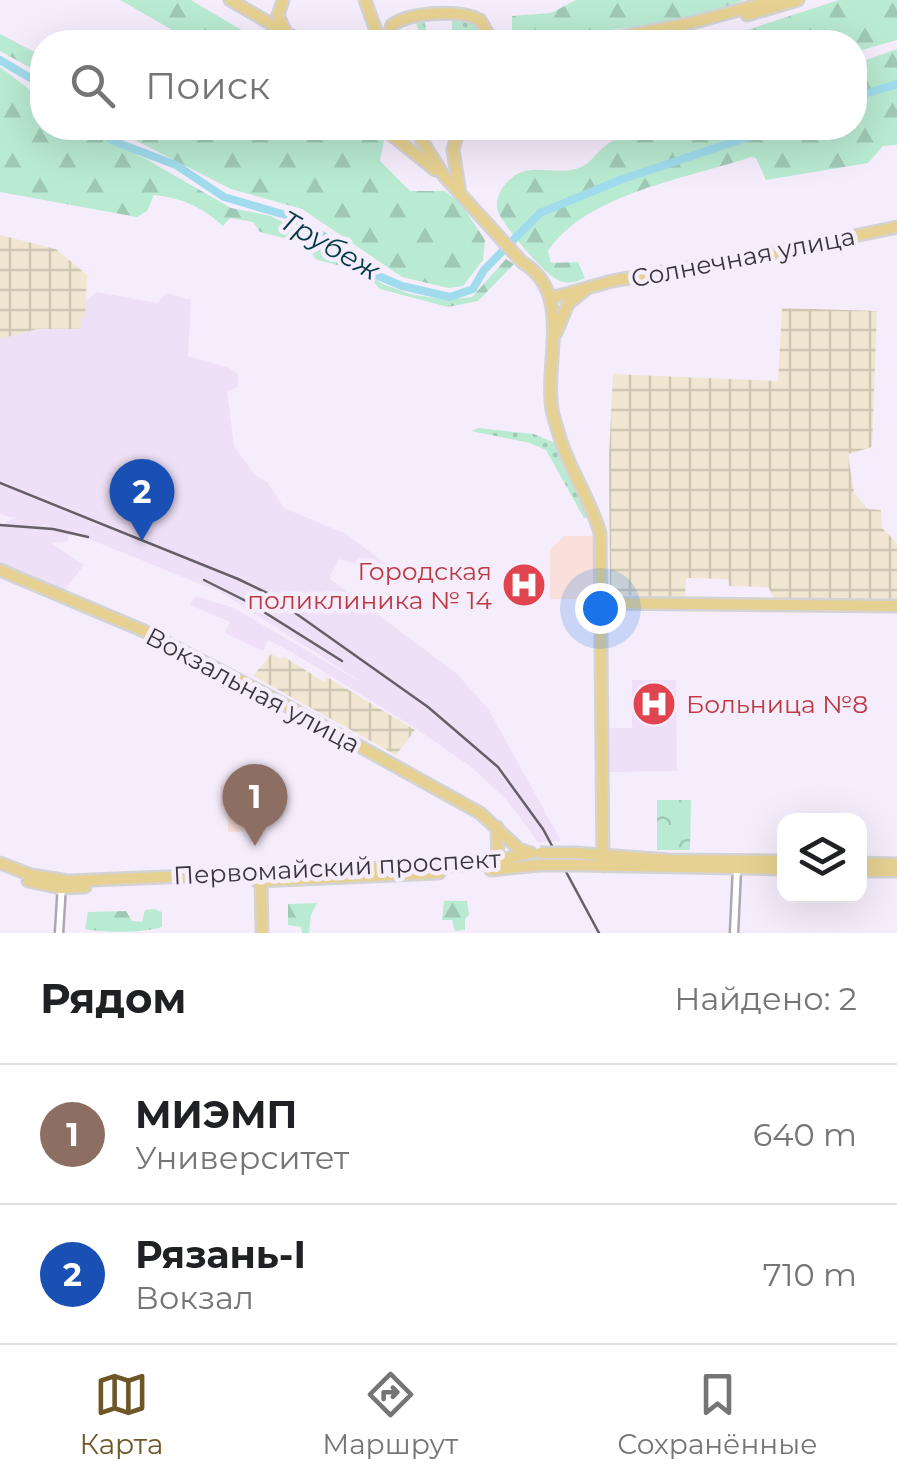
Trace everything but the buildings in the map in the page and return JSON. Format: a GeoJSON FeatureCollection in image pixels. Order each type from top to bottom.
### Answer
{"type":"FeatureCollection","features":[{"type":"Feature","properties":{"kind":"main road"},"geometry":{"type":"LineString","coordinates":[[218,0],[266,30]]}},
{"type":"Feature","properties":{"kind":"main road"},"geometry":{"type":"LineString","coordinates":[[230,0],[269,30]]}},
{"type":"Feature","properties":{"kind":"main road"},"geometry":{"type":"LineString","coordinates":[[280,30],[278,15],[283,0]]}},
{"type":"Feature","properties":{"kind":"main road"},"geometry":{"type":"LineString","coordinates":[[365,0],[378,30]]}},
{"type":"Feature","properties":{"kind":"main road"},"geometry":{"type":"LineString","coordinates":[[659,30],[776,0]]}},
{"type":"Feature","properties":{"kind":"main road"},"geometry":{"type":"LineString","coordinates":[[683,30],[764,12],[798,0]]}},
{"type":"Feature","properties":{"kind":"main road"},"geometry":{"type":"LineString","coordinates":[[389,30],[403,18],[463,15],[480,20],[486,30]]}},
{"type":"Feature","properties":{"kind":"main road"},"geometry":{"type":"LineString","coordinates":[[398,140],[444,176]]}},
{"type":"Feature","properties":{"kind":"main road"},"geometry":{"type":"LineString","coordinates":[[422,140],[444,176],[522,262],[557,288],[584,288]]}},
{"type":"Feature","properties":{"kind":"main road"},"geometry":{"type":"LineString","coordinates":[[456,140],[453,150],[460,194]]}},
{"type":"Feature","properties":{"kind":"main road","name":"Солнечная улица"},"geometry":{"type":"LineString","coordinates":[[551,298],[584,288],[897,227]]}},
{"type":"Feature","properties":{"kind":"main road"},"geometry":{"type":"LineString","coordinates":[[535,270],[551,298],[552,411],[566,460],[600,533],[603,860]]}},
{"type":"Feature","properties":{"kind":"main road"},"geometry":{"type":"LineString","coordinates":[[552,344],[568,304],[584,288]]}},
{"type":"Feature","properties":{"kind":"main road","name":"Вокзальная улица"},"geometry":{"type":"LineString","coordinates":[[0,570],[192,655],[466,805],[497,826],[506,840],[537,857]]}},
{"type":"Feature","properties":{"kind":"main road"},"geometry":{"type":"LineString","coordinates":[[600,603],[897,606]]}},
{"type":"Feature","properties":{"kind":"main road"},"geometry":{"type":"LineString","coordinates":[[501,863],[506,840]]}},
{"type":"Feature","properties":{"kind":"main road","name":"Первомайский проспект"},"geometry":{"type":"LineString","coordinates":[[0,867],[29,882],[62,884],[262,877],[501,863],[537,857],[777,869]]}},
{"type":"Feature","properties":{"kind":"main road","name":"Первомайский проспект"},"geometry":{"type":"LineString","coordinates":[[737,865],[777,862]]}},
{"type":"Feature","properties":{"kind":"main road"},"geometry":{"type":"LineString","coordinates":[[867,867],[897,868]]}},
{"type":"Feature","properties":{"kind":"main road"},"geometry":{"type":"LineString","coordinates":[[262,877],[264,933]]}},
{"type":"Feature","properties":{"kind":"street"},"geometry":{"type":"LineString","coordinates":[[734,933],[737,865]]}},
{"type":"Feature","properties":{"kind":"street"},"geometry":{"type":"LineString","coordinates":[[58,933],[62,884]]}},
{"type":"Feature","properties":{"kind":"shaded area"},"geometry":{"type":"Polygon","coordinates":[[[0,235],[56,249],[87,275],[81,329],[37,329],[0,339],[0,235]]]}},
{"type":"Feature","properties":{"kind":"shaded area"},"geometry":{"type":"Polygon","coordinates":[[[96,292],[158,303],[166,293],[191,300],[188,356],[238,374],[238,387],[227,391],[234,446],[254,474],[268,483],[284,508],[346,534],[385,563],[389,574],[339,559],[329,578],[457,674],[489,710],[561,841],[538,842],[506,799],[470,766],[412,726],[268,640],[263,651],[225,633],[230,622],[190,605],[195,596],[234,608],[371,688],[222,593],[77,534],[68,536],[68,541],[51,543],[84,565],[63,593],[0,565],[0,526],[14,518],[0,514],[0,339],[37,329],[80,328],[86,301],[96,292]]]}},
{"type":"Feature","properties":{"kind":"shaded area"},"geometry":{"type":"Polygon","coordinates":[[[782,308],[877,311],[872,447],[848,454],[854,493],[868,509],[881,510],[882,528],[897,543],[897,599],[774,598],[768,587],[729,586],[728,579],[686,578],[685,597],[610,595],[613,374],[778,381],[782,308]]]}},
{"type":"Feature","properties":{"kind":"shaded area"},"geometry":{"type":"Polygon","coordinates":[[[564,536],[596,536],[596,599],[550,599],[550,550],[564,536]]]}},
{"type":"Feature","properties":{"kind":"shaded area"},"geometry":{"type":"Polygon","coordinates":[[[271,654],[281,659],[283,656],[324,682],[327,677],[415,730],[396,755],[253,676],[271,654]]]}},
{"type":"Feature","properties":{"kind":"shaded area","name":"Больница №8"},"geometry":{"type":"Polygon","coordinates":[[[632,680],[676,680],[677,771],[609,772],[608,728],[632,728],[632,680]]]}},
{"type":"Feature","properties":{"kind":"shaded area"},"geometry":{"type":"Polygon","coordinates":[[[260,780],[265,831],[228,832],[228,809],[221,806],[221,785],[260,780]]]}},
{"type":"Feature","properties":{"kind":"green space"},"geometry":{"type":"Polygon","coordinates":[[[120,0],[191,0],[242,30],[172,30],[120,0]]]}},
{"type":"Feature","properties":{"kind":"green space"},"geometry":{"type":"Polygon","coordinates":[[[576,0],[744,0],[655,24],[608,30],[512,30],[512,16],[551,13],[576,0]]]}},
{"type":"Feature","properties":{"kind":"green space"},"geometry":{"type":"Polygon","coordinates":[[[839,0],[897,0],[897,40],[867,49],[867,30],[747,30],[839,0]]]}},
{"type":"Feature","properties":{"kind":"green space"},"geometry":{"type":"Polygon","coordinates":[[[415,20],[424,21],[426,30],[419,30],[415,20]]]}},
{"type":"Feature","properties":{"kind":"green space"},"geometry":{"type":"Polygon","coordinates":[[[452,20],[480,25],[480,30],[452,30],[452,20]]]}},
{"type":"Feature","properties":{"kind":"green space"},"geometry":{"type":"Polygon","coordinates":[[[0,34],[30,50],[30,67],[0,51],[0,34]]]}},
{"type":"Feature","properties":{"kind":"green space"},"geometry":{"type":"Polygon","coordinates":[[[897,49],[897,145],[883,146],[868,163],[766,180],[756,158],[751,157],[613,201],[565,231],[548,251],[551,263],[578,262],[585,278],[570,283],[556,279],[513,235],[497,208],[503,187],[521,172],[581,167],[615,140],[867,140],[867,60],[897,49]]]}},
{"type":"Feature","properties":{"kind":"green space"},"geometry":{"type":"Polygon","coordinates":[[[0,67],[30,90],[30,140],[104,140],[231,208],[271,216],[383,284],[410,294],[447,300],[472,297],[506,259],[514,264],[478,301],[448,307],[380,289],[372,280],[348,268],[315,259],[308,244],[260,232],[253,222],[230,218],[223,226],[191,204],[174,198],[154,195],[147,211],[137,217],[0,192],[0,67]]]}},
{"type":"Feature","properties":{"kind":"green space"},"geometry":{"type":"Polygon","coordinates":[[[135,140],[384,140],[380,161],[410,191],[445,191],[461,204],[485,240],[483,260],[463,286],[448,288],[402,277],[302,209],[231,189],[135,140]]]}},
{"type":"Feature","properties":{"kind":"green space"},"geometry":{"type":"Polygon","coordinates":[[[478,428],[534,434],[555,443],[562,465],[592,518],[584,518],[546,450],[471,431],[478,428]]]}},
{"type":"Feature","properties":{"kind":"green space"},"geometry":{"type":"Polygon","coordinates":[[[657,800],[691,800],[690,850],[657,850],[657,800]]]}},
{"type":"Feature","properties":{"kind":"green space"},"geometry":{"type":"Polygon","coordinates":[[[444,901],[467,901],[465,930],[455,931],[452,920],[442,920],[444,901]]]}},
{"type":"Feature","properties":{"kind":"green space"},"geometry":{"type":"Polygon","coordinates":[[[317,903],[309,933],[288,925],[288,904],[317,903]]]}},
{"type":"Feature","properties":{"kind":"green space"},"geometry":{"type":"Polygon","coordinates":[[[145,910],[162,912],[162,927],[124,932],[85,929],[88,912],[126,911],[132,921],[142,922],[145,910]]]}},
{"type":"Feature","properties":{"kind":"waterway","name":"Трубеж"},"geometry":{"type":"LineString","coordinates":[[0,60],[30,78]]}},
{"type":"Feature","properties":{"kind":"waterway","name":"Трубеж"},"geometry":{"type":"LineString","coordinates":[[867,93],[897,84]]}},
{"type":"Feature","properties":{"kind":"waterway","name":"Трубеж"},"geometry":{"type":"LineString","coordinates":[[112,140],[176,165],[224,197],[289,216],[327,238],[376,275],[402,286],[450,297],[473,289],[484,270],[540,213],[620,180],[739,140]]}},
{"type":"Feature","properties":{"kind":"railway"},"geometry":{"type":"LineString","coordinates":[[0,483],[267,593],[428,707],[498,767],[543,829],[599,933]]}},
{"type":"Feature","properties":{"kind":"railway"},"geometry":{"type":"LineString","coordinates":[[0,525],[53,529],[88,537]]}},
{"type":"Feature","properties":{"kind":"railway"},"geometry":{"type":"LineString","coordinates":[[204,580],[248,602],[342,661]]}},
{"type":"Feature","properties":{"kind":"place","name":"Рязань-I"},"geometry":{"type":"Point","coordinates":[142,541]}},
{"type":"Feature","properties":{"kind":"place","name":"Городская поликлиника № 14"},"geometry":{"type":"Point","coordinates":[524,585]}},
{"type":"Feature","properties":{"kind":"place","name":"Больница №8"},"geometry":{"type":"Point","coordinates":[654,704]}},
{"type":"Feature","properties":{"kind":"place","name":"МИЭМП"},"geometry":{"type":"Point","coordinates":[255,846]}}]}
